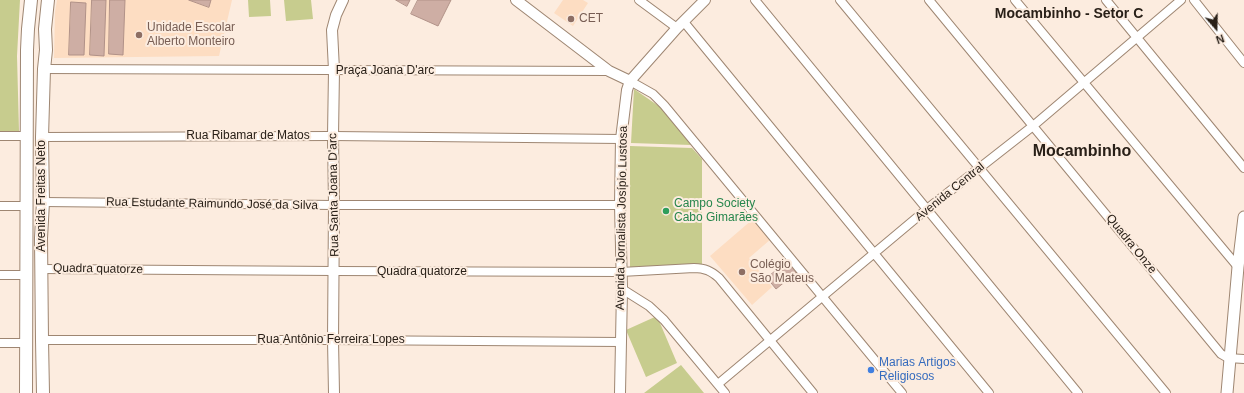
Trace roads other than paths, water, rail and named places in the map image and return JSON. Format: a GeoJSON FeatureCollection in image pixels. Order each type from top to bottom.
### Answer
{"type":"FeatureCollection","features":[{"type":"Feature","properties":{"kind":"main road","name":"Avenida Freitas Neto"},"geometry":{"type":"LineString","coordinates":[[26,393],[27,50],[31,0]]}},
{"type":"Feature","properties":{"kind":"main road","name":"Avenida Freitas Neto"},"geometry":{"type":"LineString","coordinates":[[43,393],[41,238],[43,202],[42,137],[46,16],[48,0]]}},
{"type":"Feature","properties":{"kind":"main road"},"geometry":{"type":"LineString","coordinates":[[1227,393],[1238,267],[1244,218]]}},
{"type":"Feature","properties":{"kind":"main road"},"geometry":{"type":"LineString","coordinates":[[27,237],[41,238]]}},
{"type":"Feature","properties":{"kind":"street","name":"Rua Santa Joana D'arc"},"geometry":{"type":"LineString","coordinates":[[334,393],[334,205],[332,136],[334,70],[332,30],[336,15],[343,0]]}},
{"type":"Feature","properties":{"kind":"street"},"geometry":{"type":"LineString","coordinates":[[516,0],[609,71],[653,94],[664,105],[902,393]]}},
{"type":"Feature","properties":{"kind":"street"},"geometry":{"type":"LineString","coordinates":[[639,0],[680,25],[874,254],[989,393]]}},
{"type":"Feature","properties":{"kind":"street","name":"Avenida Jornalista Josípio Lustosa"},"geometry":{"type":"LineString","coordinates":[[620,393],[622,289],[620,205],[621,139],[627,90],[630,81],[680,25],[705,0]]}},
{"type":"Feature","properties":{"kind":"street"},"geometry":{"type":"LineString","coordinates":[[755,0],[1078,393]]}},
{"type":"Feature","properties":{"kind":"street"},"geometry":{"type":"LineString","coordinates":[[840,0],[1166,393]]}},
{"type":"Feature","properties":{"kind":"street","name":"Quadra Onze"},"geometry":{"type":"LineString","coordinates":[[929,0],[1220,354],[1231,358]]}},
{"type":"Feature","properties":{"kind":"street"},"geometry":{"type":"LineString","coordinates":[[1016,0],[1238,267]]}},
{"type":"Feature","properties":{"kind":"street"},"geometry":{"type":"LineString","coordinates":[[1106,0],[1244,168]]}},
{"type":"Feature","properties":{"kind":"street","name":"Avenida Central"},"geometry":{"type":"LineString","coordinates":[[718,384],[927,209],[1034,126],[1181,0]]}},
{"type":"Feature","properties":{"kind":"street"},"geometry":{"type":"LineString","coordinates":[[1194,0],[1244,63]]}},
{"type":"Feature","properties":{"kind":"street","name":"Praça Joana D'arc"},"geometry":{"type":"LineString","coordinates":[[44,69],[609,71]]}},
{"type":"Feature","properties":{"kind":"street"},"geometry":{"type":"LineString","coordinates":[[0,136],[27,136]]}},
{"type":"Feature","properties":{"kind":"street","name":"Rua Ribamar de Matos"},"geometry":{"type":"LineString","coordinates":[[42,137],[332,136],[621,139]]}},
{"type":"Feature","properties":{"kind":"street","name":"Rua Estudante Raimundo José da Silva"},"geometry":{"type":"LineString","coordinates":[[43,202],[334,205],[620,205]]}},
{"type":"Feature","properties":{"kind":"street"},"geometry":{"type":"LineString","coordinates":[[0,206],[27,206]]}},
{"type":"Feature","properties":{"kind":"street","name":"Quadra quatorze"},"geometry":{"type":"LineString","coordinates":[[42,269],[334,272],[621,272],[703,268],[719,278],[813,393]]}},
{"type":"Feature","properties":{"kind":"street"},"geometry":{"type":"LineString","coordinates":[[0,275],[27,275]]}},
{"type":"Feature","properties":{"kind":"street"},"geometry":{"type":"LineString","coordinates":[[622,289],[649,306],[664,320],[725,393]]}},
{"type":"Feature","properties":{"kind":"street","name":"Rua Antônio Ferreira Lopes"},"geometry":{"type":"LineString","coordinates":[[42,340],[621,342]]}},
{"type":"Feature","properties":{"kind":"street"},"geometry":{"type":"LineString","coordinates":[[0,343],[26,343]]}},
{"type":"Feature","properties":{"kind":"street"},"geometry":{"type":"LineString","coordinates":[[1231,358],[1244,358]]}},
{"type":"Feature","properties":{"kind":"place","name":"CET"},"geometry":{"type":"Point","coordinates":[571,19]}},
{"type":"Feature","properties":{"kind":"place","name":"Unidade Escolar Alberto Monteiro"},"geometry":{"type":"Point","coordinates":[139,35]}},
{"type":"Feature","properties":{"kind":"place","name":"Campo Society Cabo Gimarães"},"geometry":{"type":"Point","coordinates":[666,211]}},
{"type":"Feature","properties":{"kind":"place","name":"Colégio São Mateus"},"geometry":{"type":"Point","coordinates":[742,272]}},
{"type":"Feature","properties":{"kind":"place","name":"Marias Artigos Religiosos"},"geometry":{"type":"Point","coordinates":[871,370]}},
{"type":"Feature","properties":{"kind":"district","name":"Mocambinho - Setor C"},"geometry":{"type":"Point","coordinates":[1069,14]}},
{"type":"Feature","properties":{"kind":"district","name":"Mocambinho"},"geometry":{"type":"Point","coordinates":[1082,152]}}]}
